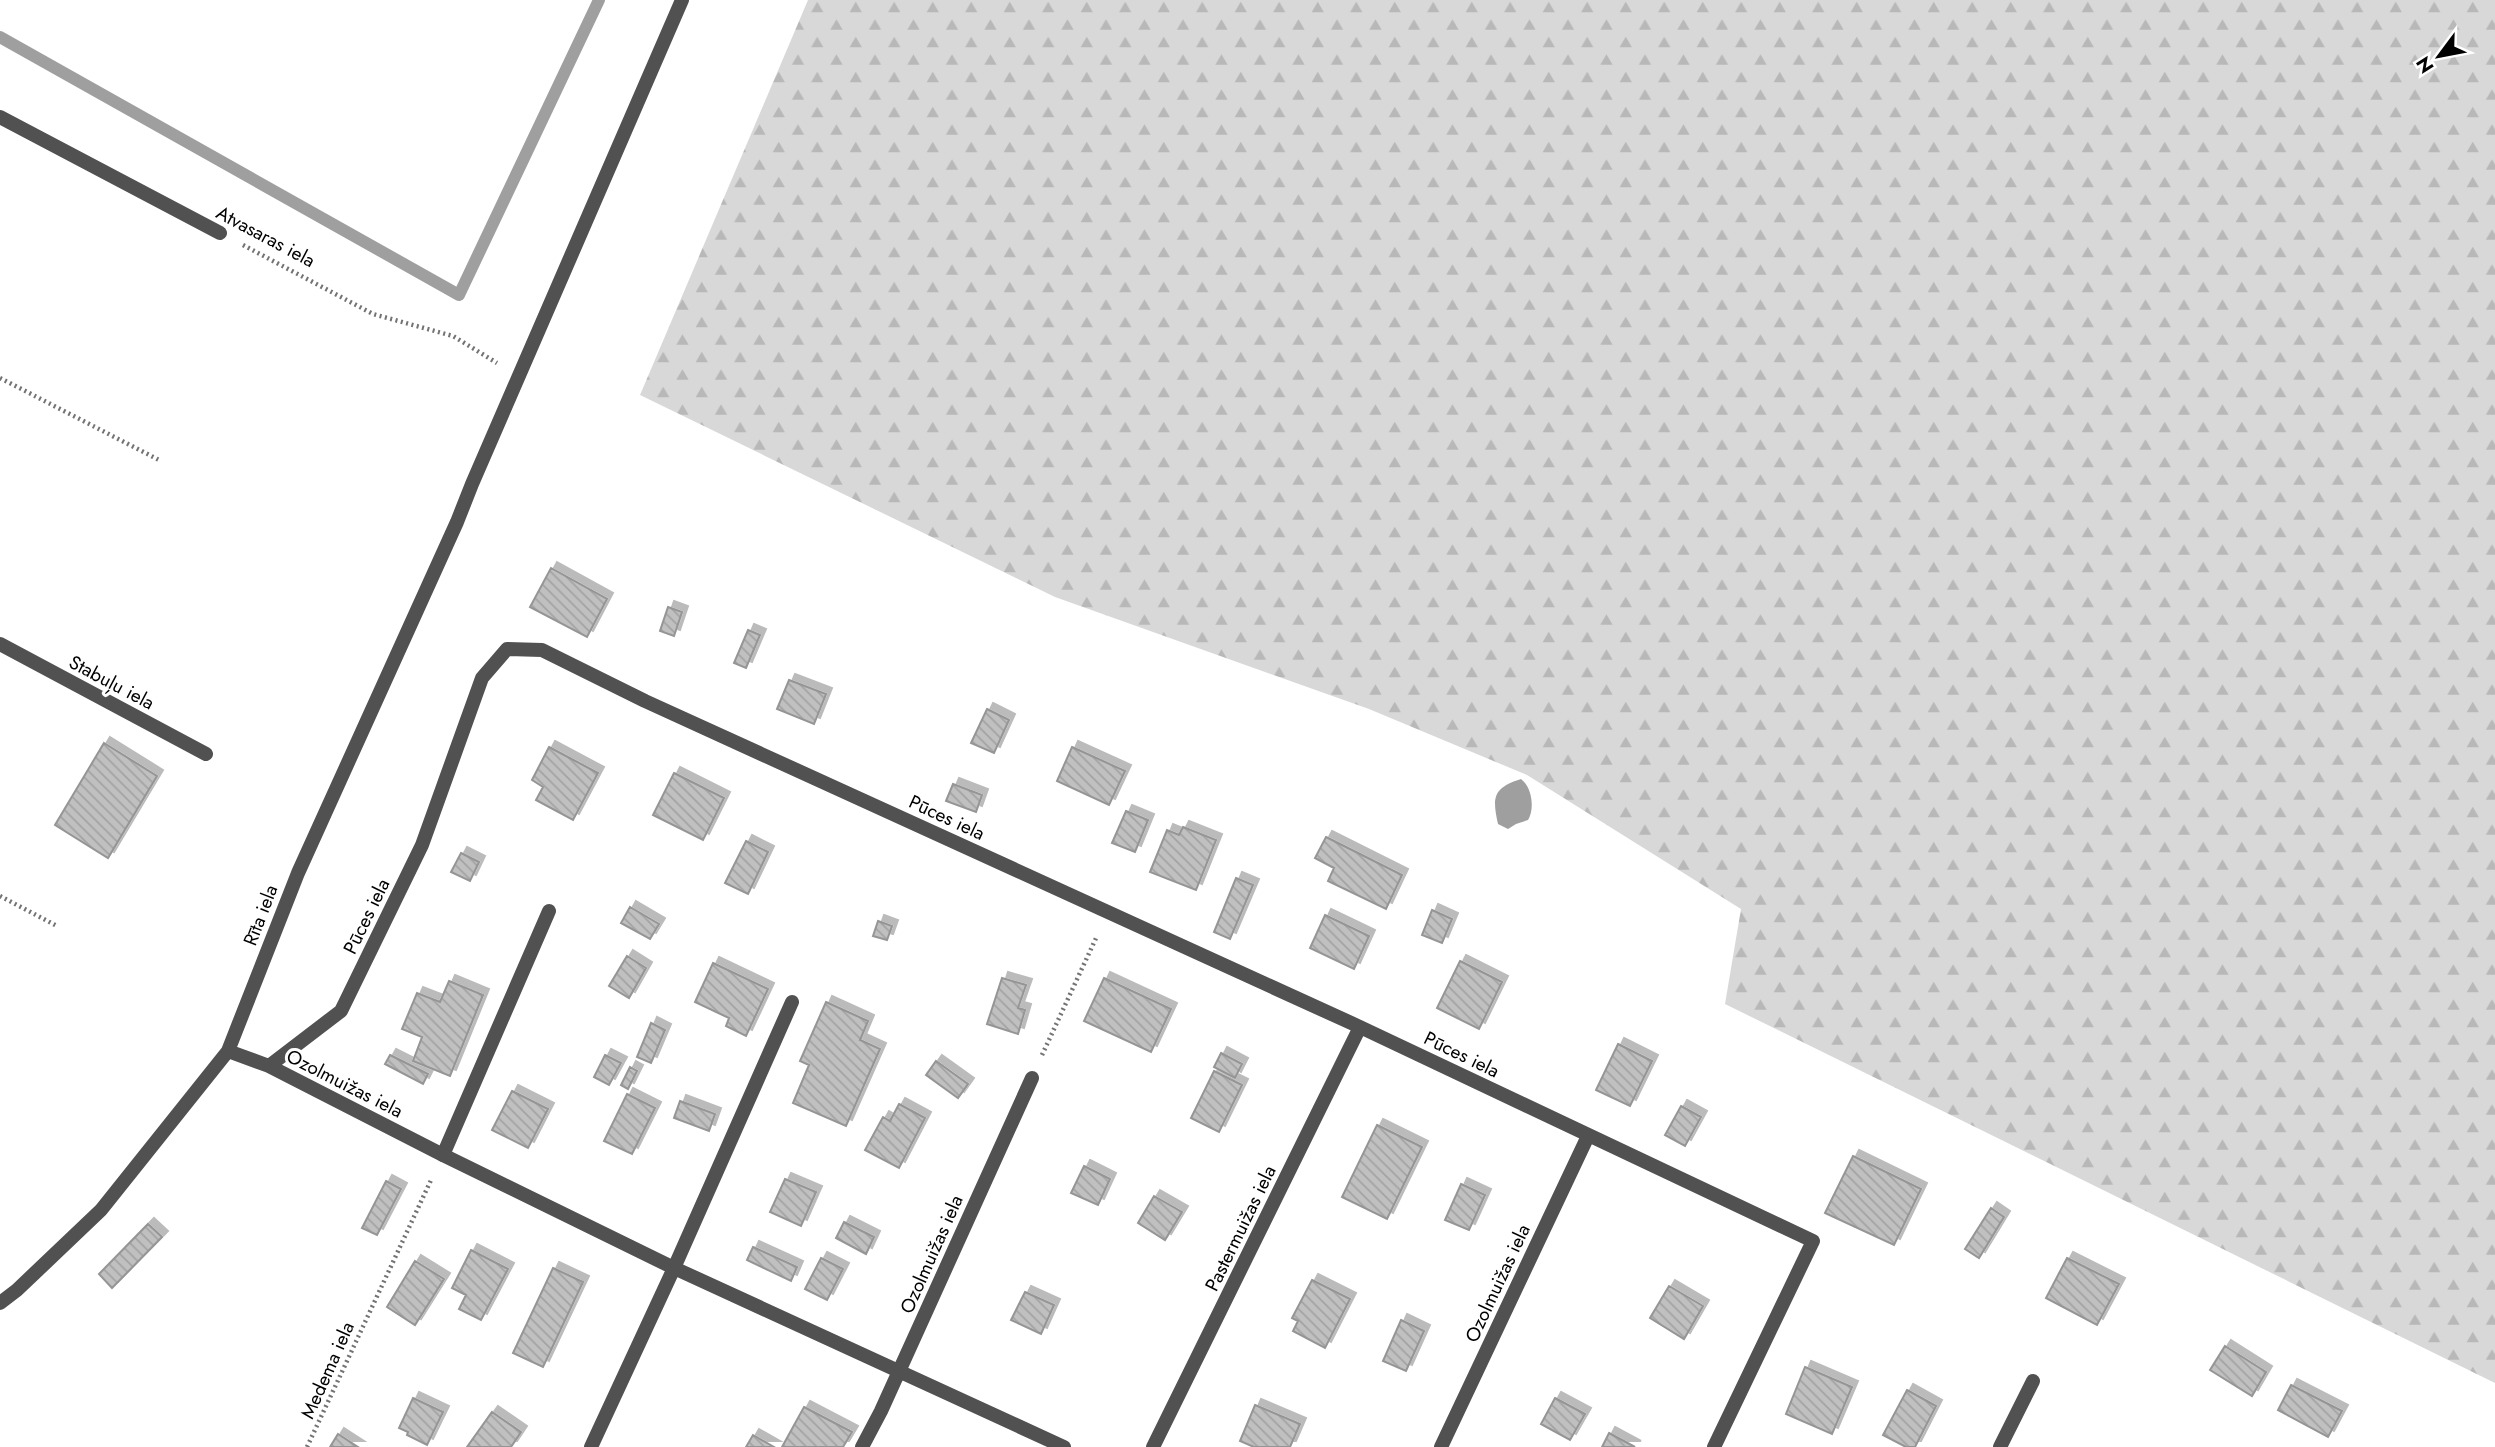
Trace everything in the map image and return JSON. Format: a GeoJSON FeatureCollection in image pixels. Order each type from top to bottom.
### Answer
{"type":"FeatureCollection","features":[{"type":"Feature","properties":{"kind":"street","name":"Rīta iela"},"geometry":{"type":"LineString","coordinates":[[0,1303],[101,1210],[228,1051],[298,873],[457,522],[682,0]]}},
{"type":"Feature","properties":{"kind":"street","name":"Atvasaras iela"},"geometry":{"type":"LineString","coordinates":[[0,117],[220,233]]}},
{"type":"Feature","properties":{"kind":"street","name":"Stabuļu iela"},"geometry":{"type":"LineString","coordinates":[[0,644],[206,754]]}},
{"type":"Feature","properties":{"kind":"street","name":"Pūces iela"},"geometry":{"type":"LineString","coordinates":[[270,1066],[341,1012],[422,845],[482,678],[506,649],[542,650],[645,701],[1360,1027],[1812,1241],[1714,1447]]}},
{"type":"Feature","properties":{"kind":"street"},"geometry":{"type":"LineString","coordinates":[[443,1155],[549,911]]}},
{"type":"Feature","properties":{"kind":"street"},"geometry":{"type":"LineString","coordinates":[[592,1447],[792,1002]]}},
{"type":"Feature","properties":{"kind":"street","name":"Pastermuižas iela"},"geometry":{"type":"LineString","coordinates":[[1153,1447],[1360,1027]]}},
{"type":"Feature","properties":{"kind":"street","name":"Ozolmuižas iela"},"geometry":{"type":"LineString","coordinates":[[228,1051],[270,1066],[443,1155],[674,1268],[1063,1447]]}},
{"type":"Feature","properties":{"kind":"street","name":"Ozolmuižas iela"},"geometry":{"type":"LineString","coordinates":[[862,1447],[900,1370],[1032,1078]]}},
{"type":"Feature","properties":{"kind":"street","name":"Ozolmuižas iela"},"geometry":{"type":"LineString","coordinates":[[1441,1447],[1588,1136]]}},
{"type":"Feature","properties":{"kind":"street"},"geometry":{"type":"LineString","coordinates":[[2000,1447],[2033,1381]]}},
{"type":"Feature","properties":{"kind":"path","name":"Atvasaras iela"},"geometry":{"type":"LineString","coordinates":[[220,233],[373,314],[453,336],[518,376]]}},
{"type":"Feature","properties":{"kind":"path"},"geometry":{"type":"LineString","coordinates":[[0,378],[160,461]]}},
{"type":"Feature","properties":{"kind":"path"},"geometry":{"type":"LineString","coordinates":[[0,896],[57,926]]}},
{"type":"Feature","properties":{"kind":"path"},"geometry":{"type":"LineString","coordinates":[[1032,1078],[1108,913]]}},
{"type":"Feature","properties":{"kind":"path","name":"Medema iela"},"geometry":{"type":"LineString","coordinates":[[307,1447],[443,1155]]}},
{"type":"Feature","properties":{"kind":"green space"},"geometry":{"type":"Polygon","coordinates":[[[808,0],[2495,0],[2495,1383],[1725,1004],[1741,909],[1527,775],[1369,709],[1055,597],[640,395],[808,0]]]}},
{"type":"Feature","properties":{"kind":"shaded area"},"geometry":{"type":"Polygon","coordinates":[[[1521,779],[1530,793],[1530,815],[1528,820],[1508,829],[1498,824],[1495,800],[1500,790],[1521,779]]]}},
{"type":"Feature","properties":{"kind":"building"},"geometry":{"type":"Polygon","coordinates":[[[551,568],[607,599],[587,637],[530,607],[551,568]]]}},
{"type":"Feature","properties":{"kind":"building"},"geometry":{"type":"Polygon","coordinates":[[[668,607],[682,612],[674,636],[660,631],[668,607]]]}},
{"type":"Feature","properties":{"kind":"building"},"geometry":{"type":"Polygon","coordinates":[[[748,630],[760,635],[746,668],[734,663],[748,630]]]}},
{"type":"Feature","properties":{"kind":"building"},"geometry":{"type":"Polygon","coordinates":[[[789,680],[826,694],[814,724],[777,709],[789,680]]]}},
{"type":"Feature","properties":{"kind":"building"},"geometry":{"type":"Polygon","coordinates":[[[987,709],[1009,720],[994,753],[971,743],[987,709]]]}},
{"type":"Feature","properties":{"kind":"building"},"geometry":{"type":"Polygon","coordinates":[[[104,743],[157,776],[108,858],[55,825],[104,743]]]}},
{"type":"Feature","properties":{"kind":"building"},"geometry":{"type":"Polygon","coordinates":[[[549,747],[598,773],[573,820],[536,800],[543,787],[532,780],[549,747]]]}},
{"type":"Feature","properties":{"kind":"building"},"geometry":{"type":"Polygon","coordinates":[[[1072,747],[1125,771],[1109,805],[1057,781],[1072,747]]]}},
{"type":"Feature","properties":{"kind":"building"},"geometry":{"type":"Polygon","coordinates":[[[674,773],[724,798],[703,840],[653,815],[674,773]]]}},
{"type":"Feature","properties":{"kind":"building"},"geometry":{"type":"Polygon","coordinates":[[[953,784],[982,795],[976,812],[946,801],[953,784]]]}},
{"type":"Feature","properties":{"kind":"building"},"geometry":{"type":"Polygon","coordinates":[[[1126,811],[1148,820],[1135,852],[1112,843],[1126,811]]]}},
{"type":"Feature","properties":{"kind":"building"},"geometry":{"type":"Polygon","coordinates":[[[1183,827],[1216,840],[1196,890],[1150,872],[1167,830],[1179,835],[1183,827]]]}},
{"type":"Feature","properties":{"kind":"building"},"geometry":{"type":"Polygon","coordinates":[[[1326,837],[1402,875],[1386,909],[1328,881],[1334,868],[1315,858],[1326,837]]]}},
{"type":"Feature","properties":{"kind":"building"},"geometry":{"type":"Polygon","coordinates":[[[746,841],[768,852],[748,894],[725,883],[746,841]]]}},
{"type":"Feature","properties":{"kind":"building"},"geometry":{"type":"Polygon","coordinates":[[[461,853],[479,862],[470,881],[451,872],[461,853]]]}},
{"type":"Feature","properties":{"kind":"building"},"geometry":{"type":"Polygon","coordinates":[[[1236,878],[1253,885],[1230,939],[1214,932],[1236,878]]]}},
{"type":"Feature","properties":{"kind":"building"},"geometry":{"type":"Polygon","coordinates":[[[630,907],[659,924],[650,939],[621,923],[630,907]]]}},
{"type":"Feature","properties":{"kind":"building"},"geometry":{"type":"Polygon","coordinates":[[[1432,910],[1452,919],[1442,943],[1422,935],[1432,910]]]}},
{"type":"Feature","properties":{"kind":"building"},"geometry":{"type":"Polygon","coordinates":[[[1325,915],[1369,936],[1354,969],[1310,948],[1325,915]]]}},
{"type":"Feature","properties":{"kind":"building"},"geometry":{"type":"Polygon","coordinates":[[[878,921],[892,926],[887,940],[873,936],[878,921]]]}},
{"type":"Feature","properties":{"kind":"building"},"geometry":{"type":"Polygon","coordinates":[[[627,956],[646,968],[629,998],[609,986],[627,956]]]}},
{"type":"Feature","properties":{"kind":"building"},"geometry":{"type":"Polygon","coordinates":[[[1460,961],[1502,982],[1479,1029],[1437,1008],[1460,961]]]}},
{"type":"Feature","properties":{"kind":"building"},"geometry":{"type":"Polygon","coordinates":[[[713,963],[768,989],[746,1036],[726,1026],[729,1018],[695,1002],[713,963]]]}},
{"type":"Feature","properties":{"kind":"building"},"geometry":{"type":"Polygon","coordinates":[[[1002,978],[1026,985],[1018,1008],[1025,1010],[1018,1034],[987,1024],[1002,978]]]}},
{"type":"Feature","properties":{"kind":"building"},"geometry":{"type":"Polygon","coordinates":[[[1104,978],[1171,1009],[1151,1052],[1084,1021],[1104,978]]]}},
{"type":"Feature","properties":{"kind":"building"},"geometry":{"type":"Polygon","coordinates":[[[449,981],[483,995],[450,1076],[413,1061],[422,1037],[402,1029],[417,993],[440,1002],[449,981]]]}},
{"type":"Feature","properties":{"kind":"building"},"geometry":{"type":"Polygon","coordinates":[[[826,1002],[868,1021],[860,1040],[880,1049],[846,1126],[793,1103],[809,1065],[800,1061],[826,1002]]]}},
{"type":"Feature","properties":{"kind":"building"},"geometry":{"type":"Polygon","coordinates":[[[651,1023],[665,1030],[651,1063],[637,1057],[651,1023]]]}},
{"type":"Feature","properties":{"kind":"building"},"geometry":{"type":"Polygon","coordinates":[[[1618,1044],[1652,1061],[1630,1106],[1596,1090],[1618,1044]]]}},
{"type":"Feature","properties":{"kind":"building"},"geometry":{"type":"Polygon","coordinates":[[[1221,1053],[1242,1064],[1235,1078],[1214,1067],[1221,1053]]]}},
{"type":"Feature","properties":{"kind":"building"},"geometry":{"type":"Polygon","coordinates":[[[390,1055],[428,1074],[423,1084],[385,1064],[390,1055]]]}},
{"type":"Feature","properties":{"kind":"building"},"geometry":{"type":"Polygon","coordinates":[[[605,1055],[621,1063],[609,1085],[594,1077],[605,1055]]]}},
{"type":"Feature","properties":{"kind":"building"},"geometry":{"type":"Polygon","coordinates":[[[936,1061],[968,1084],[958,1098],[926,1075],[936,1061]]]}},
{"type":"Feature","properties":{"kind":"building"},"geometry":{"type":"Polygon","coordinates":[[[630,1067],[637,1071],[628,1089],[621,1085],[630,1067]]]}},
{"type":"Feature","properties":{"kind":"building"},"geometry":{"type":"Polygon","coordinates":[[[1214,1071],[1242,1085],[1219,1132],[1191,1118],[1214,1071]]]}},
{"type":"Feature","properties":{"kind":"building"},"geometry":{"type":"Polygon","coordinates":[[[512,1091],[548,1109],[528,1148],[492,1130],[512,1091]]]}},
{"type":"Feature","properties":{"kind":"building"},"geometry":{"type":"Polygon","coordinates":[[[627,1094],[655,1108],[632,1154],[604,1141],[627,1094]]]}},
{"type":"Feature","properties":{"kind":"building"},"geometry":{"type":"Polygon","coordinates":[[[680,1101],[715,1114],[709,1131],[674,1118],[680,1101]]]}},
{"type":"Feature","properties":{"kind":"building"},"geometry":{"type":"Polygon","coordinates":[[[899,1104],[925,1118],[899,1168],[865,1150],[883,1117],[890,1121],[899,1104]]]}},
{"type":"Feature","properties":{"kind":"building"},"geometry":{"type":"Polygon","coordinates":[[[1681,1106],[1701,1117],[1685,1146],[1665,1135],[1681,1106]]]}},
{"type":"Feature","properties":{"kind":"building"},"geometry":{"type":"Polygon","coordinates":[[[1377,1125],[1422,1147],[1387,1219],[1342,1197],[1377,1125]]]}},
{"type":"Feature","properties":{"kind":"building"},"geometry":{"type":"Polygon","coordinates":[[[1853,1156],[1921,1189],[1894,1245],[1825,1213],[1853,1156]]]}},
{"type":"Feature","properties":{"kind":"building"},"geometry":{"type":"Polygon","coordinates":[[[1084,1166],[1110,1179],[1098,1205],[1071,1193],[1084,1166]]]}},
{"type":"Feature","properties":{"kind":"building"},"geometry":{"type":"Polygon","coordinates":[[[785,1179],[816,1192],[801,1226],[770,1212],[785,1179]]]}},
{"type":"Feature","properties":{"kind":"building"},"geometry":{"type":"Polygon","coordinates":[[[386,1181],[401,1189],[377,1235],[362,1228],[386,1181]]]}},
{"type":"Feature","properties":{"kind":"building"},"geometry":{"type":"Polygon","coordinates":[[[1461,1184],[1485,1195],[1469,1230],[1445,1220],[1461,1184]]]}},
{"type":"Feature","properties":{"kind":"building"},"geometry":{"type":"Polygon","coordinates":[[[1154,1196],[1182,1212],[1165,1240],[1138,1223],[1154,1196]]]}},
{"type":"Feature","properties":{"kind":"building"},"geometry":{"type":"Polygon","coordinates":[[[1991,1208],[2004,1217],[1979,1258],[1965,1249],[1991,1208]]]}},
{"type":"Feature","properties":{"kind":"building"},"geometry":{"type":"Polygon","coordinates":[[[844,1222],[874,1237],[866,1254],[836,1238],[844,1222]]]}},
{"type":"Feature","properties":{"kind":"building"},"geometry":{"type":"Polygon","coordinates":[[[148,1224],[162,1237],[112,1288],[99,1274],[148,1224]]]}},
{"type":"Feature","properties":{"kind":"building"},"geometry":{"type":"Polygon","coordinates":[[[753,1247],[797,1267],[791,1281],[747,1260],[753,1247]]]}},
{"type":"Feature","properties":{"kind":"building"},"geometry":{"type":"Polygon","coordinates":[[[471,1250],[508,1269],[481,1320],[459,1309],[466,1295],[452,1288],[471,1250]]]}},
{"type":"Feature","properties":{"kind":"building"},"geometry":{"type":"Polygon","coordinates":[[[821,1258],[843,1269],[827,1300],[805,1289],[821,1258]]]}},
{"type":"Feature","properties":{"kind":"building"},"geometry":{"type":"Polygon","coordinates":[[[2067,1258],[2119,1284],[2097,1325],[2046,1298],[2067,1258]]]}},
{"type":"Feature","properties":{"kind":"building"},"geometry":{"type":"Polygon","coordinates":[[[415,1261],[444,1279],[415,1325],[387,1307],[415,1261]]]}},
{"type":"Feature","properties":{"kind":"building"},"geometry":{"type":"Polygon","coordinates":[[[553,1268],[583,1282],[543,1367],[513,1353],[553,1268]]]}},
{"type":"Feature","properties":{"kind":"building"},"geometry":{"type":"Polygon","coordinates":[[[1312,1280],[1350,1299],[1325,1348],[1293,1331],[1298,1321],[1292,1318],[1312,1280]]]}},
{"type":"Feature","properties":{"kind":"building"},"geometry":{"type":"Polygon","coordinates":[[[1669,1286],[1703,1306],[1684,1339],[1650,1318],[1669,1286]]]}},
{"type":"Feature","properties":{"kind":"building"},"geometry":{"type":"Polygon","coordinates":[[[1025,1292],[1054,1305],[1041,1334],[1011,1320],[1025,1292]]]}},
{"type":"Feature","properties":{"kind":"building"},"geometry":{"type":"Polygon","coordinates":[[[1401,1320],[1424,1331],[1406,1371],[1383,1361],[1401,1320]]]}},
{"type":"Feature","properties":{"kind":"building"},"geometry":{"type":"Polygon","coordinates":[[[2225,1346],[2266,1372],[2252,1396],[2210,1370],[2225,1346]]]}},
{"type":"Feature","properties":{"kind":"building"},"geometry":{"type":"Polygon","coordinates":[[[1805,1367],[1852,1387],[1832,1434],[1786,1414],[1805,1367]]]}},
{"type":"Feature","properties":{"kind":"building"},"geometry":{"type":"Polygon","coordinates":[[[2291,1385],[2342,1411],[2328,1437],[2278,1410],[2291,1385]]]}},
{"type":"Feature","properties":{"kind":"building"},"geometry":{"type":"Polygon","coordinates":[[[1907,1390],[1936,1406],[1915,1447],[1906,1447],[1883,1435],[1907,1390]]]}},
{"type":"Feature","properties":{"kind":"building"},"geometry":{"type":"Polygon","coordinates":[[[413,1398],[443,1412],[427,1445],[399,1428],[413,1398]]]}},
{"type":"Feature","properties":{"kind":"building"},"geometry":{"type":"Polygon","coordinates":[[[1555,1398],[1585,1414],[1570,1440],[1541,1424],[1555,1398]]]}},
{"type":"Feature","properties":{"kind":"building"},"geometry":{"type":"Polygon","coordinates":[[[1255,1405],[1300,1424],[1290,1447],[1254,1447],[1240,1441],[1255,1405]]]}},
{"type":"Feature","properties":{"kind":"building"},"geometry":{"type":"Polygon","coordinates":[[[804,1407],[852,1432],[843,1447],[782,1447],[804,1407]]]}},
{"type":"Feature","properties":{"kind":"building"},"geometry":{"type":"Polygon","coordinates":[[[492,1412],[521,1432],[511,1447],[467,1447],[492,1412]]]}},
{"type":"Feature","properties":{"kind":"building"},"geometry":{"type":"Polygon","coordinates":[[[1609,1433],[1635,1447],[1602,1447],[1609,1433]]]}},
{"type":"Feature","properties":{"kind":"building"},"geometry":{"type":"Polygon","coordinates":[[[338,1434],[358,1447],[330,1447],[338,1434]]]}},
{"type":"Feature","properties":{"kind":"building"},"geometry":{"type":"Polygon","coordinates":[[[753,1435],[774,1447],[746,1447],[753,1435]]]}},
{"type":"Feature","properties":{"kind":"waterway"},"geometry":{"type":"LineString","coordinates":[[0,37],[459,295],[599,0]]}}]}
